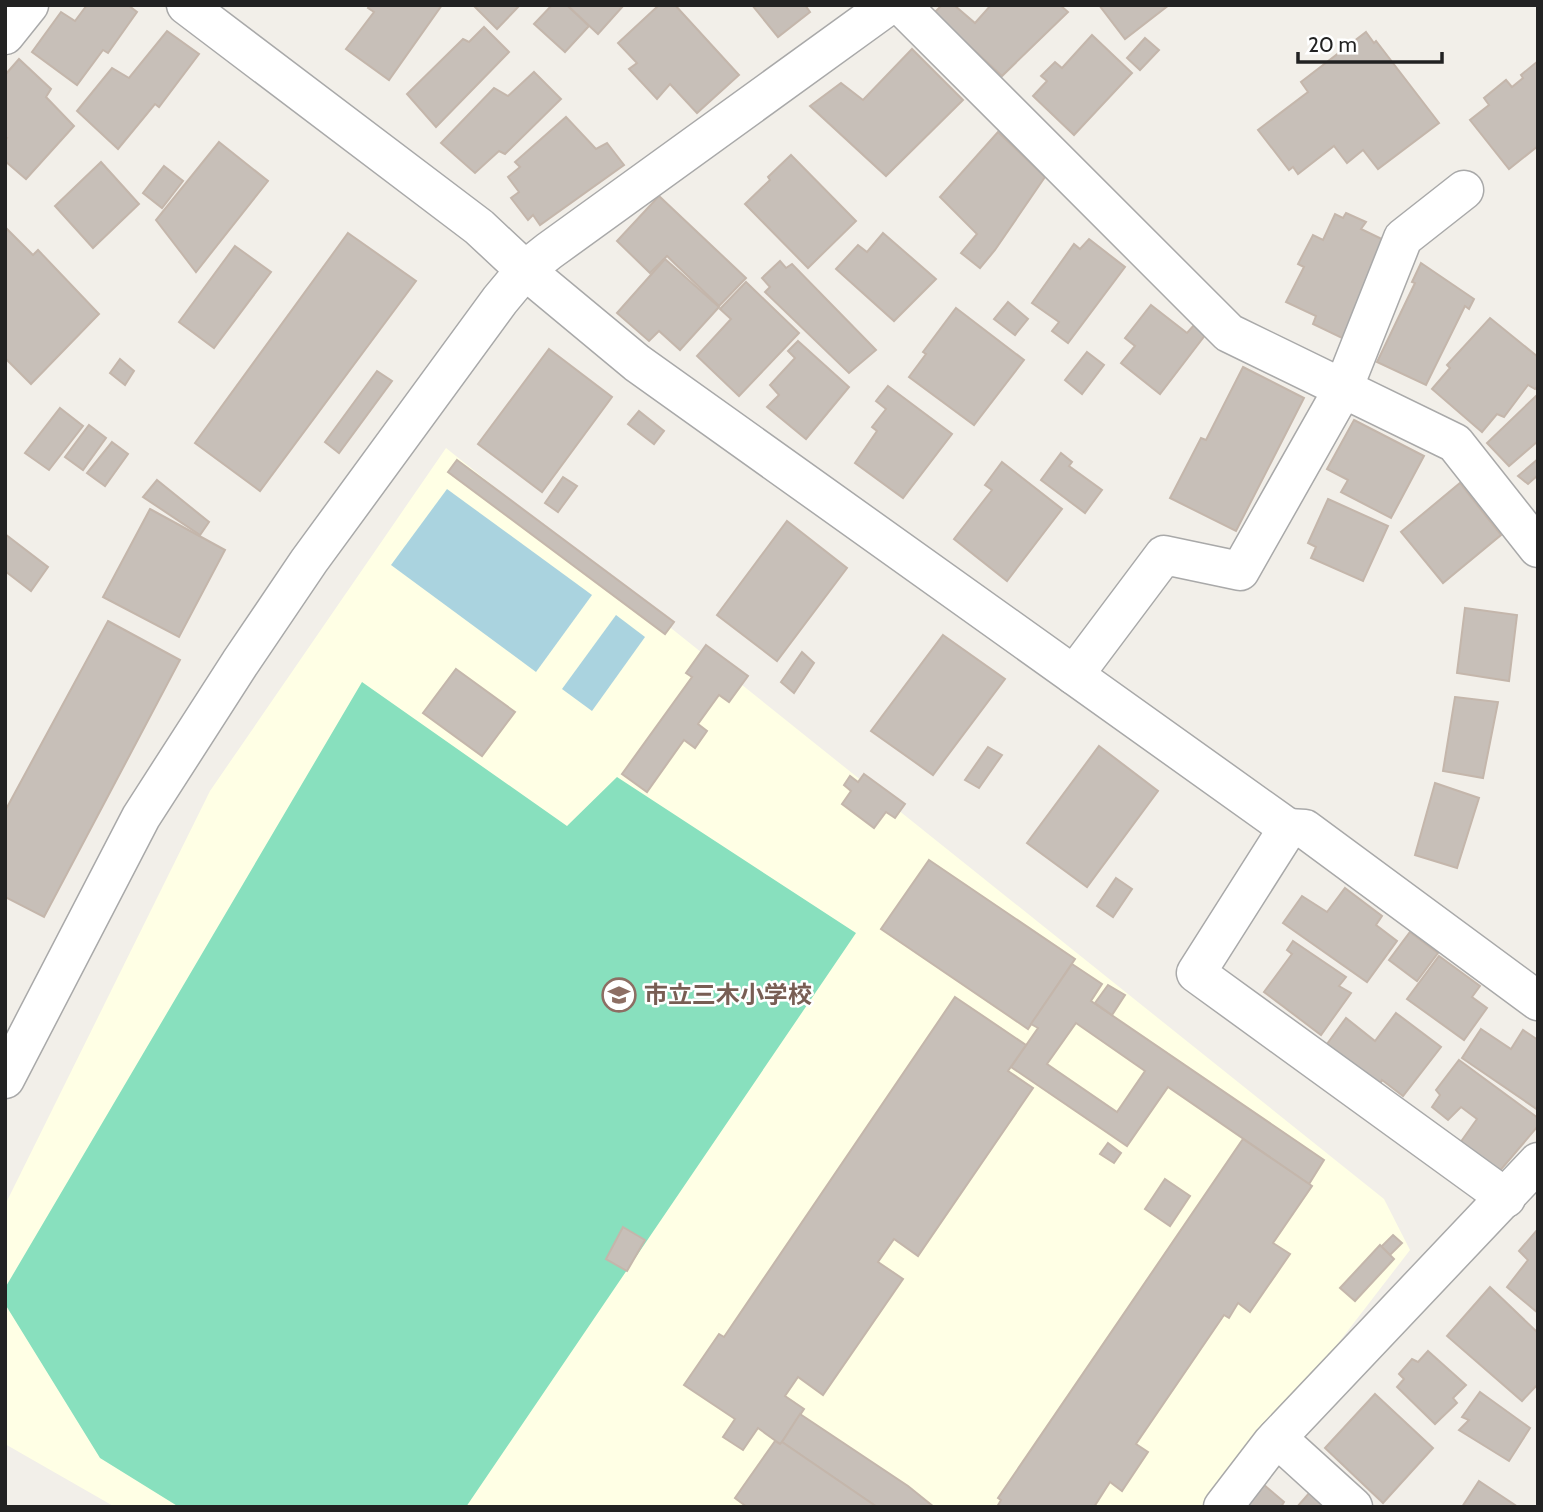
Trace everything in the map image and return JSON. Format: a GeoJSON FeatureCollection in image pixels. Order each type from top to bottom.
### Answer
{"type":"FeatureCollection","features":[{"type":"Feature","properties":{"kind":"street"},"geometry":{"type":"LineString","coordinates":[[5,35],[29,5]]}},
{"type":"Feature","properties":{"kind":"street"},"geometry":{"type":"LineString","coordinates":[[186,5],[479,227],[525,270],[638,363],[1289,828],[1305,829],[1538,1001]]}},
{"type":"Feature","properties":{"kind":"street"},"geometry":{"type":"LineString","coordinates":[[5,1079],[141,817],[309,561],[500,300],[525,270],[561,242],[889,5]]}},
{"type":"Feature","properties":{"kind":"street"},"geometry":{"type":"LineString","coordinates":[[901,5],[1229,333],[1455,443],[1538,548]]}},
{"type":"Feature","properties":{"kind":"street"},"geometry":{"type":"LineString","coordinates":[[1074,675],[1164,555],[1240,570],[1343,389],[1403,238],[1464,190]]}},
{"type":"Feature","properties":{"kind":"street"},"geometry":{"type":"LineString","coordinates":[[1289,828],[1196,973],[1506,1198]]}},
{"type":"Feature","properties":{"kind":"street"},"geometry":{"type":"LineString","coordinates":[[1223,1507],[1277,1438],[1538,1162]]}},
{"type":"Feature","properties":{"kind":"street"},"geometry":{"type":"LineString","coordinates":[[1277,1438],[1353,1507]]}},
{"type":"Feature","properties":{"kind":"shaded area","name":"市立三木小学校"},"geometry":{"type":"Polygon","coordinates":[[[446,448],[1384,1199],[1410,1250],[1212,1507],[115,1507],[5,1444],[5,1205],[210,791],[446,448]]]}},
{"type":"Feature","properties":{"kind":"green space"},"geometry":{"type":"Polygon","coordinates":[[[362,682],[567,826],[617,777],[856,933],[466,1507],[179,1507],[100,1458],[5,1304],[5,1288],[362,682]]]}},
{"type":"Feature","properties":{"kind":"water"},"geometry":{"type":"Polygon","coordinates":[[[447,489],[592,595],[536,672],[391,565],[447,489]]]}},
{"type":"Feature","properties":{"kind":"water"},"geometry":{"type":"Polygon","coordinates":[[[616,615],[645,637],[592,711],[562,689],[616,615]]]}},
{"type":"Feature","properties":{"kind":"building"},"geometry":{"type":"Polygon","coordinates":[[[87,5],[128,5],[137,12],[108,53],[103,50],[77,85],[32,52],[61,12],[75,21],[87,5]]]}},
{"type":"Feature","properties":{"kind":"building"},"geometry":{"type":"Polygon","coordinates":[[[370,5],[442,5],[389,80],[346,49],[374,12],[368,8],[370,5]]]}},
{"type":"Feature","properties":{"kind":"building"},"geometry":{"type":"Polygon","coordinates":[[[473,5],[520,5],[497,29],[473,5]]]}},
{"type":"Feature","properties":{"kind":"building"},"geometry":{"type":"Polygon","coordinates":[[[552,5],[567,5],[589,26],[565,52],[534,24],[552,5]]]}},
{"type":"Feature","properties":{"kind":"building"},"geometry":{"type":"Polygon","coordinates":[[[567,5],[624,5],[598,34],[567,5]]]}},
{"type":"Feature","properties":{"kind":"building"},"geometry":{"type":"Polygon","coordinates":[[[659,5],[675,5],[739,75],[697,113],[670,84],[657,99],[629,69],[637,63],[618,43],[659,5]]]}},
{"type":"Feature","properties":{"kind":"building"},"geometry":{"type":"Polygon","coordinates":[[[752,5],[805,5],[810,12],[778,37],[752,5]]]}},
{"type":"Feature","properties":{"kind":"building"},"geometry":{"type":"Polygon","coordinates":[[[942,5],[954,5],[975,23],[991,5],[1060,5],[1068,12],[1002,76],[934,13],[942,5]]]}},
{"type":"Feature","properties":{"kind":"building"},"geometry":{"type":"Polygon","coordinates":[[[1099,5],[1169,5],[1125,39],[1099,5]]]}},
{"type":"Feature","properties":{"kind":"building"},"geometry":{"type":"Polygon","coordinates":[[[484,27],[509,52],[436,127],[407,94],[463,39],[469,42],[484,27]]]}},
{"type":"Feature","properties":{"kind":"building"},"geometry":{"type":"Polygon","coordinates":[[[167,31],[199,54],[159,107],[155,104],[118,149],[77,111],[112,68],[129,78],[167,31]]]}},
{"type":"Feature","properties":{"kind":"building"},"geometry":{"type":"Polygon","coordinates":[[[1366,32],[1374,43],[1376,41],[1439,123],[1378,169],[1363,150],[1347,163],[1334,146],[1298,174],[1293,167],[1289,170],[1258,130],[1308,92],[1301,82],[1366,32]]]}},
{"type":"Feature","properties":{"kind":"building"},"geometry":{"type":"Polygon","coordinates":[[[1092,35],[1132,73],[1074,135],[1033,96],[1047,81],[1041,76],[1055,62],[1062,68],[1092,35]]]}},
{"type":"Feature","properties":{"kind":"building"},"geometry":{"type":"Polygon","coordinates":[[[1145,38],[1159,50],[1140,70],[1127,58],[1145,38]]]}},
{"type":"Feature","properties":{"kind":"building"},"geometry":{"type":"Polygon","coordinates":[[[912,49],[963,100],[886,176],[810,106],[841,83],[863,100],[912,49]]]}},
{"type":"Feature","properties":{"kind":"building"},"geometry":{"type":"Polygon","coordinates":[[[19,59],[51,89],[46,97],[74,126],[26,179],[5,161],[5,75],[19,59]]]}},
{"type":"Feature","properties":{"kind":"building"},"geometry":{"type":"Polygon","coordinates":[[[1538,61],[1538,146],[1509,169],[1470,120],[1489,105],[1484,98],[1506,80],[1512,87],[1523,78],[1521,75],[1538,61]]]}},
{"type":"Feature","properties":{"kind":"building"},"geometry":{"type":"Polygon","coordinates":[[[534,72],[561,99],[505,154],[499,151],[475,173],[441,143],[494,88],[508,96],[534,72]]]}},
{"type":"Feature","properties":{"kind":"building"},"geometry":{"type":"Polygon","coordinates":[[[566,117],[596,149],[607,143],[624,165],[540,225],[533,215],[528,220],[511,198],[519,192],[508,177],[520,167],[515,162],[566,117]]]}},
{"type":"Feature","properties":{"kind":"building"},"geometry":{"type":"Polygon","coordinates":[[[998,132],[1045,177],[980,268],[961,253],[977,234],[940,197],[998,132]]]}},
{"type":"Feature","properties":{"kind":"building"},"geometry":{"type":"Polygon","coordinates":[[[219,142],[268,181],[196,272],[156,220],[219,142]]]}},
{"type":"Feature","properties":{"kind":"building"},"geometry":{"type":"Polygon","coordinates":[[[791,155],[856,221],[808,268],[745,204],[791,155]]]}},
{"type":"Feature","properties":{"kind":"building"},"geometry":{"type":"Polygon","coordinates":[[[101,162],[139,204],[93,248],[55,206],[101,162]]]}},
{"type":"Feature","properties":{"kind":"building"},"geometry":{"type":"Polygon","coordinates":[[[164,166],[183,181],[162,208],[143,193],[164,166]]]}},
{"type":"Feature","properties":{"kind":"building"},"geometry":{"type":"Polygon","coordinates":[[[659,196],[746,278],[719,306],[667,256],[650,273],[617,241],[659,196]]]}},
{"type":"Feature","properties":{"kind":"building"},"geometry":{"type":"Polygon","coordinates":[[[1346,213],[1366,222],[1361,229],[1388,242],[1342,338],[1313,324],[1316,316],[1286,302],[1304,267],[1298,264],[1313,235],[1323,240],[1335,214],[1343,218],[1346,213]]]}},
{"type":"Feature","properties":{"kind":"building"},"geometry":{"type":"Polygon","coordinates":[[[5,227],[33,255],[38,250],[99,314],[31,384],[5,358],[5,227]]]}},
{"type":"Feature","properties":{"kind":"building"},"geometry":{"type":"Polygon","coordinates":[[[348,233],[416,281],[260,491],[195,443],[348,233]]]}},
{"type":"Feature","properties":{"kind":"building"},"geometry":{"type":"Polygon","coordinates":[[[883,233],[936,279],[894,321],[836,269],[858,245],[867,252],[883,233]]]}},
{"type":"Feature","properties":{"kind":"building"},"geometry":{"type":"Polygon","coordinates":[[[1089,239],[1125,267],[1068,343],[1052,331],[1059,322],[1032,303],[1074,244],[1080,249],[1089,239]]]}},
{"type":"Feature","properties":{"kind":"building"},"geometry":{"type":"Polygon","coordinates":[[[235,246],[271,272],[214,348],[179,322],[235,246]]]}},
{"type":"Feature","properties":{"kind":"building"},"geometry":{"type":"Polygon","coordinates":[[[665,259],[719,307],[680,350],[659,331],[649,341],[617,313],[665,259]]]}},
{"type":"Feature","properties":{"kind":"building"},"geometry":{"type":"Polygon","coordinates":[[[780,261],[786,268],[792,264],[876,350],[849,373],[765,292],[770,287],[762,278],[780,261]]]}},
{"type":"Feature","properties":{"kind":"building"},"geometry":{"type":"Polygon","coordinates":[[[1421,263],[1474,299],[1469,309],[1465,306],[1426,385],[1377,362],[1415,283],[1412,282],[1421,263]]]}},
{"type":"Feature","properties":{"kind":"building"},"geometry":{"type":"Polygon","coordinates":[[[746,282],[799,333],[739,396],[697,356],[731,319],[720,309],[746,282]]]}},
{"type":"Feature","properties":{"kind":"building"},"geometry":{"type":"Polygon","coordinates":[[[1008,302],[1028,319],[1015,335],[994,319],[1008,302]]]}},
{"type":"Feature","properties":{"kind":"building"},"geometry":{"type":"Polygon","coordinates":[[[1151,305],[1187,333],[1194,325],[1206,334],[1160,394],[1121,363],[1135,346],[1125,338],[1151,305]]]}},
{"type":"Feature","properties":{"kind":"building"},"geometry":{"type":"Polygon","coordinates":[[[956,308],[1024,360],[974,425],[909,377],[926,354],[923,352],[956,308]]]}},
{"type":"Feature","properties":{"kind":"building"},"geometry":{"type":"Polygon","coordinates":[[[1490,318],[1538,357],[1538,386],[1535,389],[1528,385],[1504,417],[1497,414],[1482,432],[1432,389],[1450,368],[1447,365],[1490,318]]]}},
{"type":"Feature","properties":{"kind":"building"},"geometry":{"type":"Polygon","coordinates":[[[798,341],[849,387],[806,439],[767,407],[779,395],[770,385],[795,358],[788,351],[798,341]]]}},
{"type":"Feature","properties":{"kind":"building"},"geometry":{"type":"Polygon","coordinates":[[[549,349],[612,397],[542,492],[478,444],[549,349]]]}},
{"type":"Feature","properties":{"kind":"building"},"geometry":{"type":"Polygon","coordinates":[[[1087,352],[1104,365],[1082,394],[1065,380],[1087,352]]]}},
{"type":"Feature","properties":{"kind":"building"},"geometry":{"type":"Polygon","coordinates":[[[120,359],[134,371],[125,385],[110,373],[120,359]]]}},
{"type":"Feature","properties":{"kind":"building"},"geometry":{"type":"Polygon","coordinates":[[[1243,367],[1304,398],[1236,531],[1170,498],[1201,438],[1206,440],[1243,367]]]}},
{"type":"Feature","properties":{"kind":"building"},"geometry":{"type":"Polygon","coordinates":[[[377,371],[392,381],[339,453],[325,442],[377,371]]]}},
{"type":"Feature","properties":{"kind":"building"},"geometry":{"type":"Polygon","coordinates":[[[888,386],[952,434],[903,498],[855,463],[877,431],[872,427],[886,409],[876,401],[888,386]]]}},
{"type":"Feature","properties":{"kind":"building"},"geometry":{"type":"Polygon","coordinates":[[[1538,394],[1538,441],[1509,466],[1487,443],[1538,394]]]}},
{"type":"Feature","properties":{"kind":"building"},"geometry":{"type":"Polygon","coordinates":[[[60,408],[83,426],[49,470],[25,453],[60,408]]]}},
{"type":"Feature","properties":{"kind":"building"},"geometry":{"type":"Polygon","coordinates":[[[639,411],[664,431],[654,444],[628,424],[639,411]]]}},
{"type":"Feature","properties":{"kind":"building"},"geometry":{"type":"Polygon","coordinates":[[[1354,420],[1424,456],[1391,518],[1341,492],[1348,480],[1327,469],[1354,420]]]}},
{"type":"Feature","properties":{"kind":"building"},"geometry":{"type":"Polygon","coordinates":[[[89,425],[106,438],[83,470],[65,457],[89,425]]]}},
{"type":"Feature","properties":{"kind":"building"},"geometry":{"type":"Polygon","coordinates":[[[112,442],[128,454],[105,486],[87,473],[112,442]]]}},
{"type":"Feature","properties":{"kind":"building"},"geometry":{"type":"Polygon","coordinates":[[[1061,453],[1072,462],[1069,466],[1102,490],[1085,513],[1041,480],[1061,453]]]}},
{"type":"Feature","properties":{"kind":"building"},"geometry":{"type":"Polygon","coordinates":[[[1538,459],[1538,475],[1528,484],[1518,476],[1538,459]]]}},
{"type":"Feature","properties":{"kind":"building"},"geometry":{"type":"Polygon","coordinates":[[[457,460],[674,622],[665,634],[448,472],[457,460]]]}},
{"type":"Feature","properties":{"kind":"building"},"geometry":{"type":"Polygon","coordinates":[[[1002,462],[1062,509],[1007,581],[954,539],[992,490],[985,485],[1002,462]]]}},
{"type":"Feature","properties":{"kind":"building"},"geometry":{"type":"Polygon","coordinates":[[[563,477],[577,486],[558,512],[545,503],[563,477]]]}},
{"type":"Feature","properties":{"kind":"building"},"geometry":{"type":"Polygon","coordinates":[[[157,480],[209,522],[200,535],[143,497],[157,480]]]}},
{"type":"Feature","properties":{"kind":"building"},"geometry":{"type":"Polygon","coordinates":[[[1460,483],[1501,535],[1443,583],[1401,532],[1460,483]]]}},
{"type":"Feature","properties":{"kind":"building"},"geometry":{"type":"Polygon","coordinates":[[[1328,499],[1388,526],[1363,581],[1311,558],[1316,547],[1308,543],[1328,499]]]}},
{"type":"Feature","properties":{"kind":"building"},"geometry":{"type":"Polygon","coordinates":[[[150,509],[225,550],[179,637],[103,597],[150,509]]]}},
{"type":"Feature","properties":{"kind":"building"},"geometry":{"type":"Polygon","coordinates":[[[787,521],[847,568],[777,661],[717,615],[787,521]]]}},
{"type":"Feature","properties":{"kind":"building"},"geometry":{"type":"Polygon","coordinates":[[[5,534],[48,567],[31,591],[5,571],[5,534]]]}},
{"type":"Feature","properties":{"kind":"building"},"geometry":{"type":"Polygon","coordinates":[[[1465,608],[1517,615],[1509,681],[1457,673],[1465,608]]]}},
{"type":"Feature","properties":{"kind":"building"},"geometry":{"type":"Polygon","coordinates":[[[108,621],[180,660],[44,917],[5,897],[5,811],[108,621]]]}},
{"type":"Feature","properties":{"kind":"building"},"geometry":{"type":"Polygon","coordinates":[[[943,635],[1005,679],[933,775],[871,731],[943,635]]]}},
{"type":"Feature","properties":{"kind":"building"},"geometry":{"type":"Polygon","coordinates":[[[706,645],[748,676],[729,702],[719,695],[698,724],[707,731],[695,748],[684,740],[647,792],[622,774],[692,677],[686,673],[706,645]]]}},
{"type":"Feature","properties":{"kind":"building"},"geometry":{"type":"Polygon","coordinates":[[[802,652],[814,663],[794,693],[781,682],[802,652]]]}},
{"type":"Feature","properties":{"kind":"building"},"geometry":{"type":"Polygon","coordinates":[[[456,669],[515,712],[482,756],[423,713],[456,669]]]}},
{"type":"Feature","properties":{"kind":"building"},"geometry":{"type":"Polygon","coordinates":[[[1455,697],[1498,702],[1483,778],[1443,771],[1455,697]]]}},
{"type":"Feature","properties":{"kind":"building"},"geometry":{"type":"Polygon","coordinates":[[[1099,746],[1158,791],[1087,887],[1027,843],[1099,746]]]}},
{"type":"Feature","properties":{"kind":"building"},"geometry":{"type":"Polygon","coordinates":[[[988,747],[1002,755],[979,788],[965,780],[988,747]]]}},
{"type":"Feature","properties":{"kind":"building"},"geometry":{"type":"Polygon","coordinates":[[[864,774],[905,804],[895,818],[886,812],[874,828],[842,804],[851,791],[844,785],[850,776],[858,782],[864,774]]]}},
{"type":"Feature","properties":{"kind":"building"},"geometry":{"type":"Polygon","coordinates":[[[1435,783],[1479,798],[1457,868],[1415,855],[1435,783]]]}},
{"type":"Feature","properties":{"kind":"building"},"geometry":{"type":"Polygon","coordinates":[[[929,860],[1075,959],[1028,1029],[881,929],[929,860]]]}},
{"type":"Feature","properties":{"kind":"building"},"geometry":{"type":"Polygon","coordinates":[[[1116,878],[1132,889],[1113,917],[1097,906],[1116,878]]]}},
{"type":"Feature","properties":{"kind":"building"},"geometry":{"type":"Polygon","coordinates":[[[1345,888],[1382,916],[1376,925],[1397,941],[1367,982],[1283,923],[1302,896],[1327,912],[1345,888]]]}},
{"type":"Feature","properties":{"kind":"building"},"geometry":{"type":"Polygon","coordinates":[[[1410,932],[1438,953],[1417,981],[1389,960],[1410,932]]]}},
{"type":"Feature","properties":{"kind":"building"},"geometry":{"type":"Polygon","coordinates":[[[1293,941],[1346,977],[1339,986],[1351,993],[1321,1035],[1264,992],[1292,954],[1287,950],[1293,941]]]}},
{"type":"Feature","properties":{"kind":"building"},"geometry":{"type":"Polygon","coordinates":[[[1439,956],[1480,986],[1472,997],[1487,1008],[1464,1040],[1407,999],[1439,956]]]}},
{"type":"Feature","properties":{"kind":"building"},"geometry":{"type":"Polygon","coordinates":[[[1072,964],[1102,984],[1091,1001],[1324,1160],[1309,1184],[1168,1087],[1127,1146],[1011,1067],[1038,1028],[1031,1024],[1072,964]],[[1076,1023],[1047,1064],[1117,1112],[1145,1071],[1076,1023]]]}},
{"type":"Feature","properties":{"kind":"building"},"geometry":{"type":"Polygon","coordinates":[[[1108,985],[1125,995],[1112,1015],[1095,1003],[1108,985]]]}},
{"type":"Feature","properties":{"kind":"building"},"geometry":{"type":"Polygon","coordinates":[[[955,997],[1026,1045],[1008,1071],[1033,1088],[918,1256],[894,1239],[878,1262],[903,1279],[823,1395],[798,1377],[785,1396],[804,1409],[782,1442],[780,1444],[758,1428],[743,1450],[723,1437],[735,1419],[684,1385],[719,1334],[724,1337],[955,997]]]}},
{"type":"Feature","properties":{"kind":"building"},"geometry":{"type":"Polygon","coordinates":[[[1396,1013],[1441,1047],[1403,1096],[1382,1080],[1380,1084],[1327,1044],[1346,1018],[1375,1041],[1396,1013]]]}},
{"type":"Feature","properties":{"kind":"building"},"geometry":{"type":"Polygon","coordinates":[[[1481,1029],[1511,1049],[1523,1030],[1538,1040],[1538,1110],[1462,1058],[1481,1029]]]}},
{"type":"Feature","properties":{"kind":"building"},"geometry":{"type":"Polygon","coordinates":[[[1459,1060],[1538,1118],[1538,1126],[1498,1173],[1460,1143],[1477,1119],[1461,1107],[1448,1120],[1432,1107],[1440,1095],[1436,1090],[1459,1060]]]}},
{"type":"Feature","properties":{"kind":"building"},"geometry":{"type":"Polygon","coordinates":[[[1243,1139],[1312,1186],[1273,1243],[1290,1254],[1250,1312],[1238,1303],[1229,1318],[1224,1315],[1136,1444],[1148,1452],[1122,1491],[1110,1482],[1094,1507],[997,1507],[1001,1500],[998,1498],[1243,1139]]]}},
{"type":"Feature","properties":{"kind":"building"},"geometry":{"type":"Polygon","coordinates":[[[1108,1143],[1121,1153],[1114,1163],[1100,1154],[1108,1143]]]}},
{"type":"Feature","properties":{"kind":"building"},"geometry":{"type":"Polygon","coordinates":[[[1165,1179],[1190,1196],[1170,1226],[1145,1209],[1165,1179]]]}},
{"type":"Feature","properties":{"kind":"building"},"geometry":{"type":"Polygon","coordinates":[[[623,1227],[645,1240],[627,1271],[606,1259],[623,1227]]]}},
{"type":"Feature","properties":{"kind":"building"},"geometry":{"type":"Polygon","coordinates":[[[1538,1229],[1538,1313],[1507,1287],[1528,1260],[1519,1251],[1538,1229]]]}},
{"type":"Feature","properties":{"kind":"building"},"geometry":{"type":"Polygon","coordinates":[[[1393,1235],[1402,1243],[1390,1255],[1381,1247],[1393,1235]]]}},
{"type":"Feature","properties":{"kind":"building"},"geometry":{"type":"Polygon","coordinates":[[[1380,1245],[1394,1259],[1355,1301],[1340,1288],[1380,1245]]]}},
{"type":"Feature","properties":{"kind":"building"},"geometry":{"type":"Polygon","coordinates":[[[1490,1287],[1538,1333],[1538,1384],[1522,1401],[1447,1336],[1490,1287]]]}},
{"type":"Feature","properties":{"kind":"building"},"geometry":{"type":"Polygon","coordinates":[[[1428,1351],[1466,1385],[1453,1398],[1457,1403],[1435,1424],[1397,1387],[1404,1379],[1399,1374],[1412,1359],[1418,1362],[1428,1351]]]}},
{"type":"Feature","properties":{"kind":"building"},"geometry":{"type":"Polygon","coordinates":[[[1480,1392],[1530,1428],[1509,1461],[1459,1430],[1469,1420],[1462,1417],[1480,1392]]]}},
{"type":"Feature","properties":{"kind":"building"},"geometry":{"type":"Polygon","coordinates":[[[1375,1394],[1433,1448],[1383,1503],[1325,1448],[1375,1394]]]}},
{"type":"Feature","properties":{"kind":"building"},"geometry":{"type":"Polygon","coordinates":[[[800,1414],[908,1486],[934,1507],[877,1507],[782,1442],[800,1414]]]}},
{"type":"Feature","properties":{"kind":"building"},"geometry":{"type":"Polygon","coordinates":[[[775,1441],[780,1444],[782,1442],[877,1507],[747,1507],[735,1498],[775,1441]]]}},
{"type":"Feature","properties":{"kind":"building"},"geometry":{"type":"Polygon","coordinates":[[[1479,1481],[1518,1507],[1462,1507],[1479,1481]]]}},
{"type":"Feature","properties":{"kind":"building"},"geometry":{"type":"Polygon","coordinates":[[[1263,1484],[1284,1502],[1281,1507],[1244,1507],[1263,1484]]]}},
{"type":"Feature","properties":{"kind":"building"},"geometry":{"type":"Polygon","coordinates":[[[1311,1491],[1329,1507],[1297,1507],[1311,1491]]]}},
{"type":"Feature","properties":{"kind":"place","name":"市立三木小学校"},"geometry":{"type":"Point","coordinates":[619,995]}}]}
